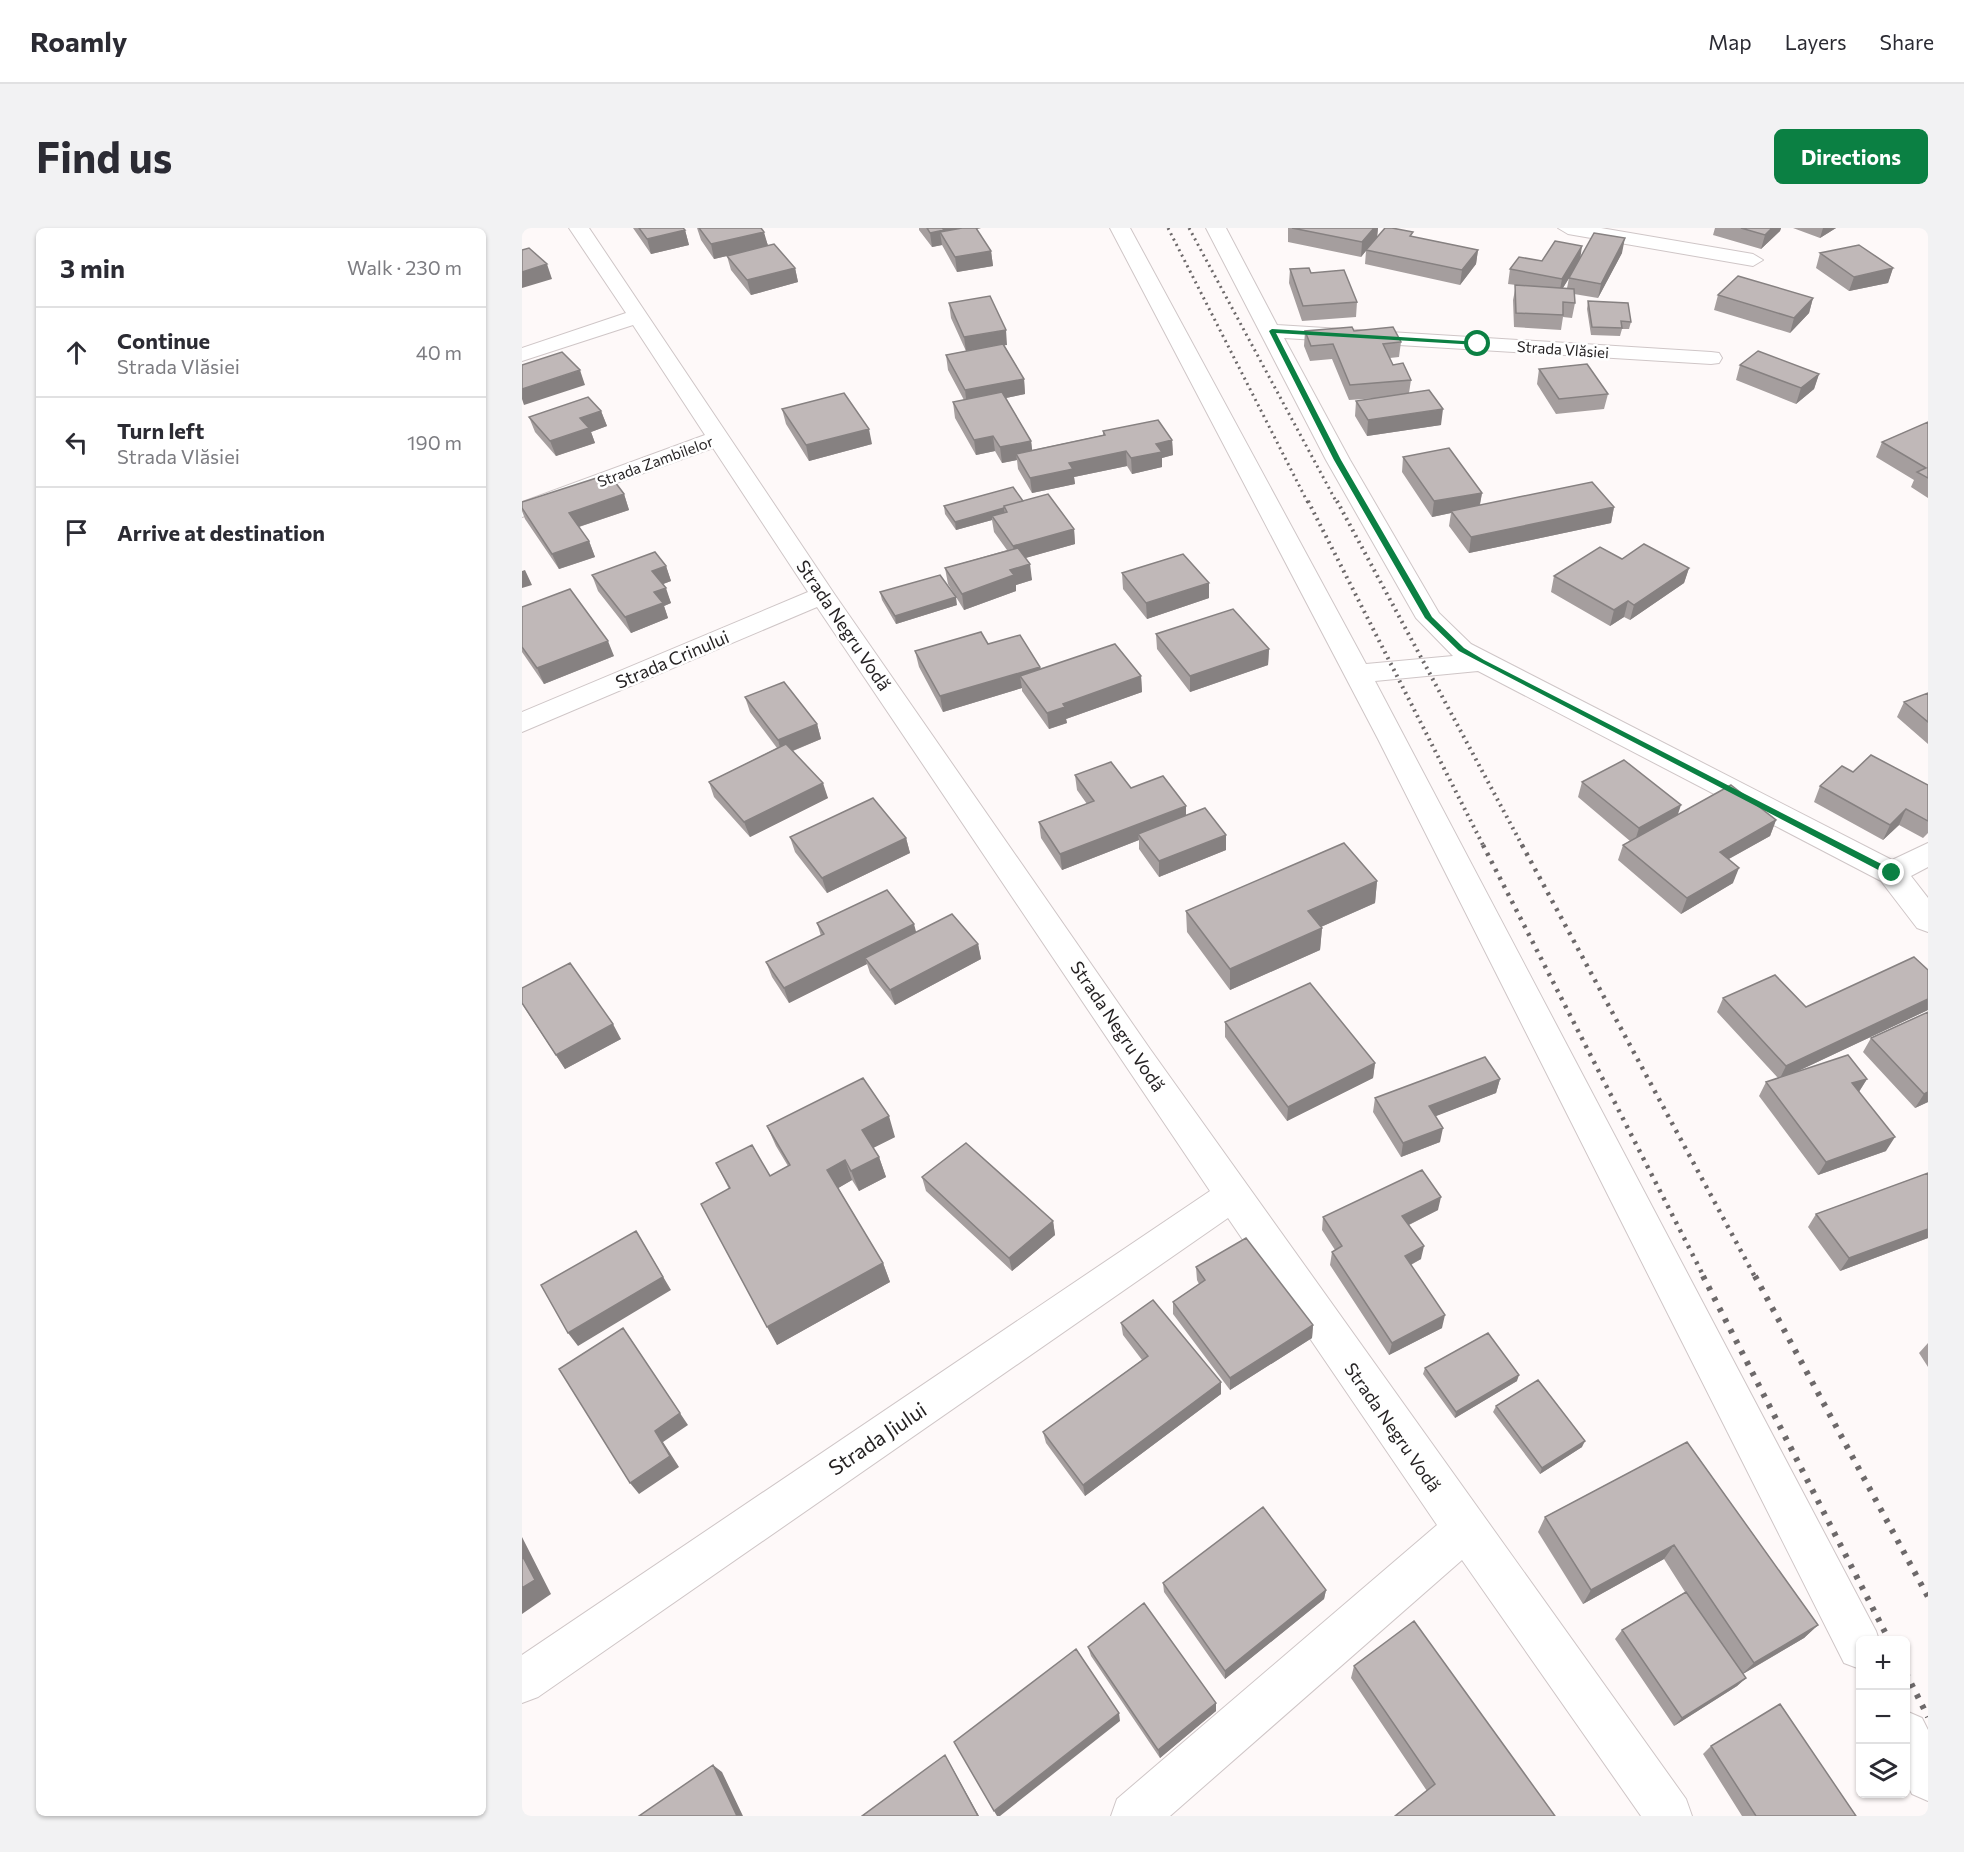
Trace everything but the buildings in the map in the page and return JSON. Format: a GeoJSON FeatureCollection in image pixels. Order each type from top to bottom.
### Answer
{"type":"FeatureCollection","features":[{"type":"Feature","properties":{"kind":"street","name":"Strada Negru Vodă"},"geometry":{"type":"LineString","coordinates":[[579,228],[822,595],[1233,1195],[1464,1530],[1669,1816]]}},
{"type":"Feature","properties":{"kind":"street"},"geometry":{"type":"LineString","coordinates":[[1120,228],[1356,674],[1856,1639]]}},
{"type":"Feature","properties":{"kind":"street"},"geometry":{"type":"LineString","coordinates":[[1216,228],[1338,460],[1429,618],[1462,650],[1482,662],[1892,873],[1928,920]]}},
{"type":"Feature","properties":{"kind":"street"},"geometry":{"type":"LineString","coordinates":[[1568,228],[1753,260]]}},
{"type":"Feature","properties":{"kind":"street"},"geometry":{"type":"LineString","coordinates":[[522,355],[638,316]]}},
{"type":"Feature","properties":{"kind":"street","name":"Strada Vlăsiei"},"geometry":{"type":"LineString","coordinates":[[1272,331],[1711,358]]}},
{"type":"Feature","properties":{"kind":"street","name":"Strada Zambilelor"},"geometry":{"type":"LineString","coordinates":[[522,510],[719,438]]}},
{"type":"Feature","properties":{"kind":"street","name":"Strada Crinului"},"geometry":{"type":"LineString","coordinates":[[522,723],[822,595]]}},
{"type":"Feature","properties":{"kind":"street"},"geometry":{"type":"LineString","coordinates":[[1356,674],[1482,662]]}},
{"type":"Feature","properties":{"kind":"street"},"geometry":{"type":"LineString","coordinates":[[1892,873],[1928,854]]}},
{"type":"Feature","properties":{"kind":"street","name":"Strada Jiului"},"geometry":{"type":"LineString","coordinates":[[522,1681],[1233,1195]]}},
{"type":"Feature","properties":{"kind":"street"},"geometry":{"type":"LineString","coordinates":[[1134,1816],[1464,1530]]}},
{"type":"Feature","properties":{"kind":"street"},"geometry":{"type":"LineString","coordinates":[[1910,1744],[1928,1778]]}},
{"type":"Feature","properties":{"kind":"railway"},"geometry":{"type":"LineString","coordinates":[[1168,228],[1308,503]]}},
{"type":"Feature","properties":{"kind":"railway"},"geometry":{"type":"LineString","coordinates":[[1189,228],[1337,503]]}},
{"type":"Feature","properties":{"kind":"railway"},"geometry":{"type":"LineString","coordinates":[[1308,501],[1484,847]]}},
{"type":"Feature","properties":{"kind":"railway"},"geometry":{"type":"LineString","coordinates":[[1337,501],[1523,847]]}},
{"type":"Feature","properties":{"kind":"railway"},"geometry":{"type":"LineString","coordinates":[[1483,845],[1704,1277]]}},
{"type":"Feature","properties":{"kind":"railway"},"geometry":{"type":"LineString","coordinates":[[1522,845],[1755,1277]]}},
{"type":"Feature","properties":{"kind":"railway"},"geometry":{"type":"LineString","coordinates":[[1703,1276],[1887,1636]]}},
{"type":"Feature","properties":{"kind":"railway"},"geometry":{"type":"LineString","coordinates":[[1755,1276],[1928,1597]]}},
{"type":"Feature","properties":{"kind":"railway"},"geometry":{"type":"LineString","coordinates":[[1910,1681],[1928,1717]]}},
{"type":"Feature","properties":{"kind":"route"},"geometry":{"type":"LineString","coordinates":[[1478,344],[1272,331],[1338,460],[1429,618],[1462,650],[1482,662],[1892,873]]}}]}
